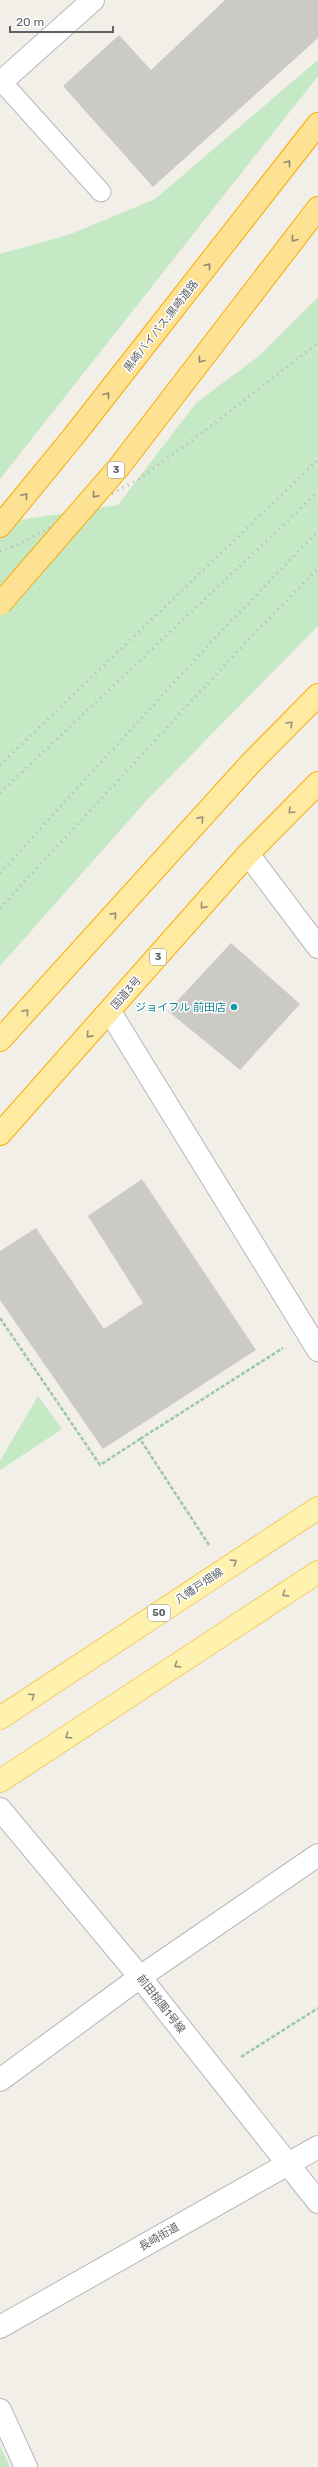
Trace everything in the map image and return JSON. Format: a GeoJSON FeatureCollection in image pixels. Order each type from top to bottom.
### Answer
{"type":"FeatureCollection","features":[{"type":"Feature","properties":{"kind":"highway","name":"黒崎バイパス;黒崎道路"},"geometry":{"type":"LineString","coordinates":[[0,526],[184,296],[318,124]]}},
{"type":"Feature","properties":{"kind":"highway","name":"3"},"geometry":{"type":"LineString","coordinates":[[0,604],[119,466],[318,208]]}},
{"type":"Feature","properties":{"kind":"highway"},"geometry":{"type":"LineString","coordinates":[[0,1040],[245,770],[318,695]]}},
{"type":"Feature","properties":{"kind":"highway","name":"国道3号"},"geometry":{"type":"LineString","coordinates":[[0,1134],[110,1012],[248,854],[318,783]]}},
{"type":"Feature","properties":{"kind":"main road","name":"八幡戸畑線"},"geometry":{"type":"LineString","coordinates":[[0,1718],[224,1568],[318,1508]]}},
{"type":"Feature","properties":{"kind":"main road"},"geometry":{"type":"LineString","coordinates":[[0,1781],[318,1572]]}},
{"type":"Feature","properties":{"kind":"street"},"geometry":{"type":"LineString","coordinates":[[1,83],[93,0]]}},
{"type":"Feature","properties":{"kind":"street"},"geometry":{"type":"LineString","coordinates":[[248,854],[318,947]]}},
{"type":"Feature","properties":{"kind":"street"},"geometry":{"type":"LineString","coordinates":[[110,1012],[313,1341]]}},
{"type":"Feature","properties":{"kind":"street","name":"前田桃園1号線"},"geometry":{"type":"LineString","coordinates":[[0,1809],[140,1977],[318,2202]]}},
{"type":"Feature","properties":{"kind":"street"},"geometry":{"type":"LineString","coordinates":[[0,2080],[140,1977],[318,1855]]}},
{"type":"Feature","properties":{"kind":"street","name":"長崎街道"},"geometry":{"type":"LineString","coordinates":[[0,2327],[318,2147]]}},
{"type":"Feature","properties":{"kind":"street"},"geometry":{"type":"LineString","coordinates":[[0,2410],[26,2467]]}},
{"type":"Feature","properties":{"kind":"lane"},"geometry":{"type":"LineString","coordinates":[[1,83],[101,192]]}},
{"type":"Feature","properties":{"kind":"path"},"geometry":{"type":"LineString","coordinates":[[0,1318],[100,1465],[140,1440],[313,1341]]}},
{"type":"Feature","properties":{"kind":"path"},"geometry":{"type":"LineString","coordinates":[[140,1440],[224,1568]]}},
{"type":"Feature","properties":{"kind":"path"},"geometry":{"type":"LineString","coordinates":[[216,2073],[318,2008]]}},
{"type":"Feature","properties":{"kind":"green space"},"geometry":{"type":"Polygon","coordinates":[[[318,60],[318,76],[0,479],[0,254],[71,234],[155,199],[318,60]]]}},
{"type":"Feature","properties":{"kind":"green space"},"geometry":{"type":"Polygon","coordinates":[[[318,297],[318,626],[146,801],[0,966],[0,523],[118,505],[196,403],[259,356],[318,297]]]}},
{"type":"Feature","properties":{"kind":"green space"},"geometry":{"type":"Polygon","coordinates":[[[38,1396],[62,1429],[0,1470],[0,1461],[38,1396]]]}},
{"type":"Feature","properties":{"kind":"green space"},"geometry":{"type":"Polygon","coordinates":[[[0,2446],[10,2467],[0,2467],[0,2446]]]}},
{"type":"Feature","properties":{"kind":"building"},"geometry":{"type":"Polygon","coordinates":[[[225,0],[318,0],[318,38],[153,187],[63,86],[119,35],[151,70],[225,0]]]}},
{"type":"Feature","properties":{"kind":"building","name":"ジョイフル 前田店"},"geometry":{"type":"Polygon","coordinates":[[[231,943],[300,1004],[240,1070],[168,1011],[231,943]]]}},
{"type":"Feature","properties":{"kind":"building"},"geometry":{"type":"Polygon","coordinates":[[[142,1179],[256,1350],[103,1449],[0,1300],[0,1251],[36,1228],[104,1329],[143,1303],[88,1216],[142,1179]]]}},
{"type":"Feature","properties":{"kind":"railway"},"geometry":{"type":"LineString","coordinates":[[0,551],[17,545],[139,479],[194,439],[318,343]]}},
{"type":"Feature","properties":{"kind":"railway"},"geometry":{"type":"LineString","coordinates":[[0,765],[318,460]]}},
{"type":"Feature","properties":{"kind":"railway"},"geometry":{"type":"LineString","coordinates":[[0,793],[318,492]]}},
{"type":"Feature","properties":{"kind":"railway"},"geometry":{"type":"LineString","coordinates":[[0,873],[211,642],[318,531]]}},
{"type":"Feature","properties":{"kind":"railway"},"geometry":{"type":"LineString","coordinates":[[0,908],[248,640],[318,568]]}},
{"type":"Feature","properties":{"kind":"place","name":"ジョイフル 前田店"},"geometry":{"type":"Point","coordinates":[234,1007]}}]}
